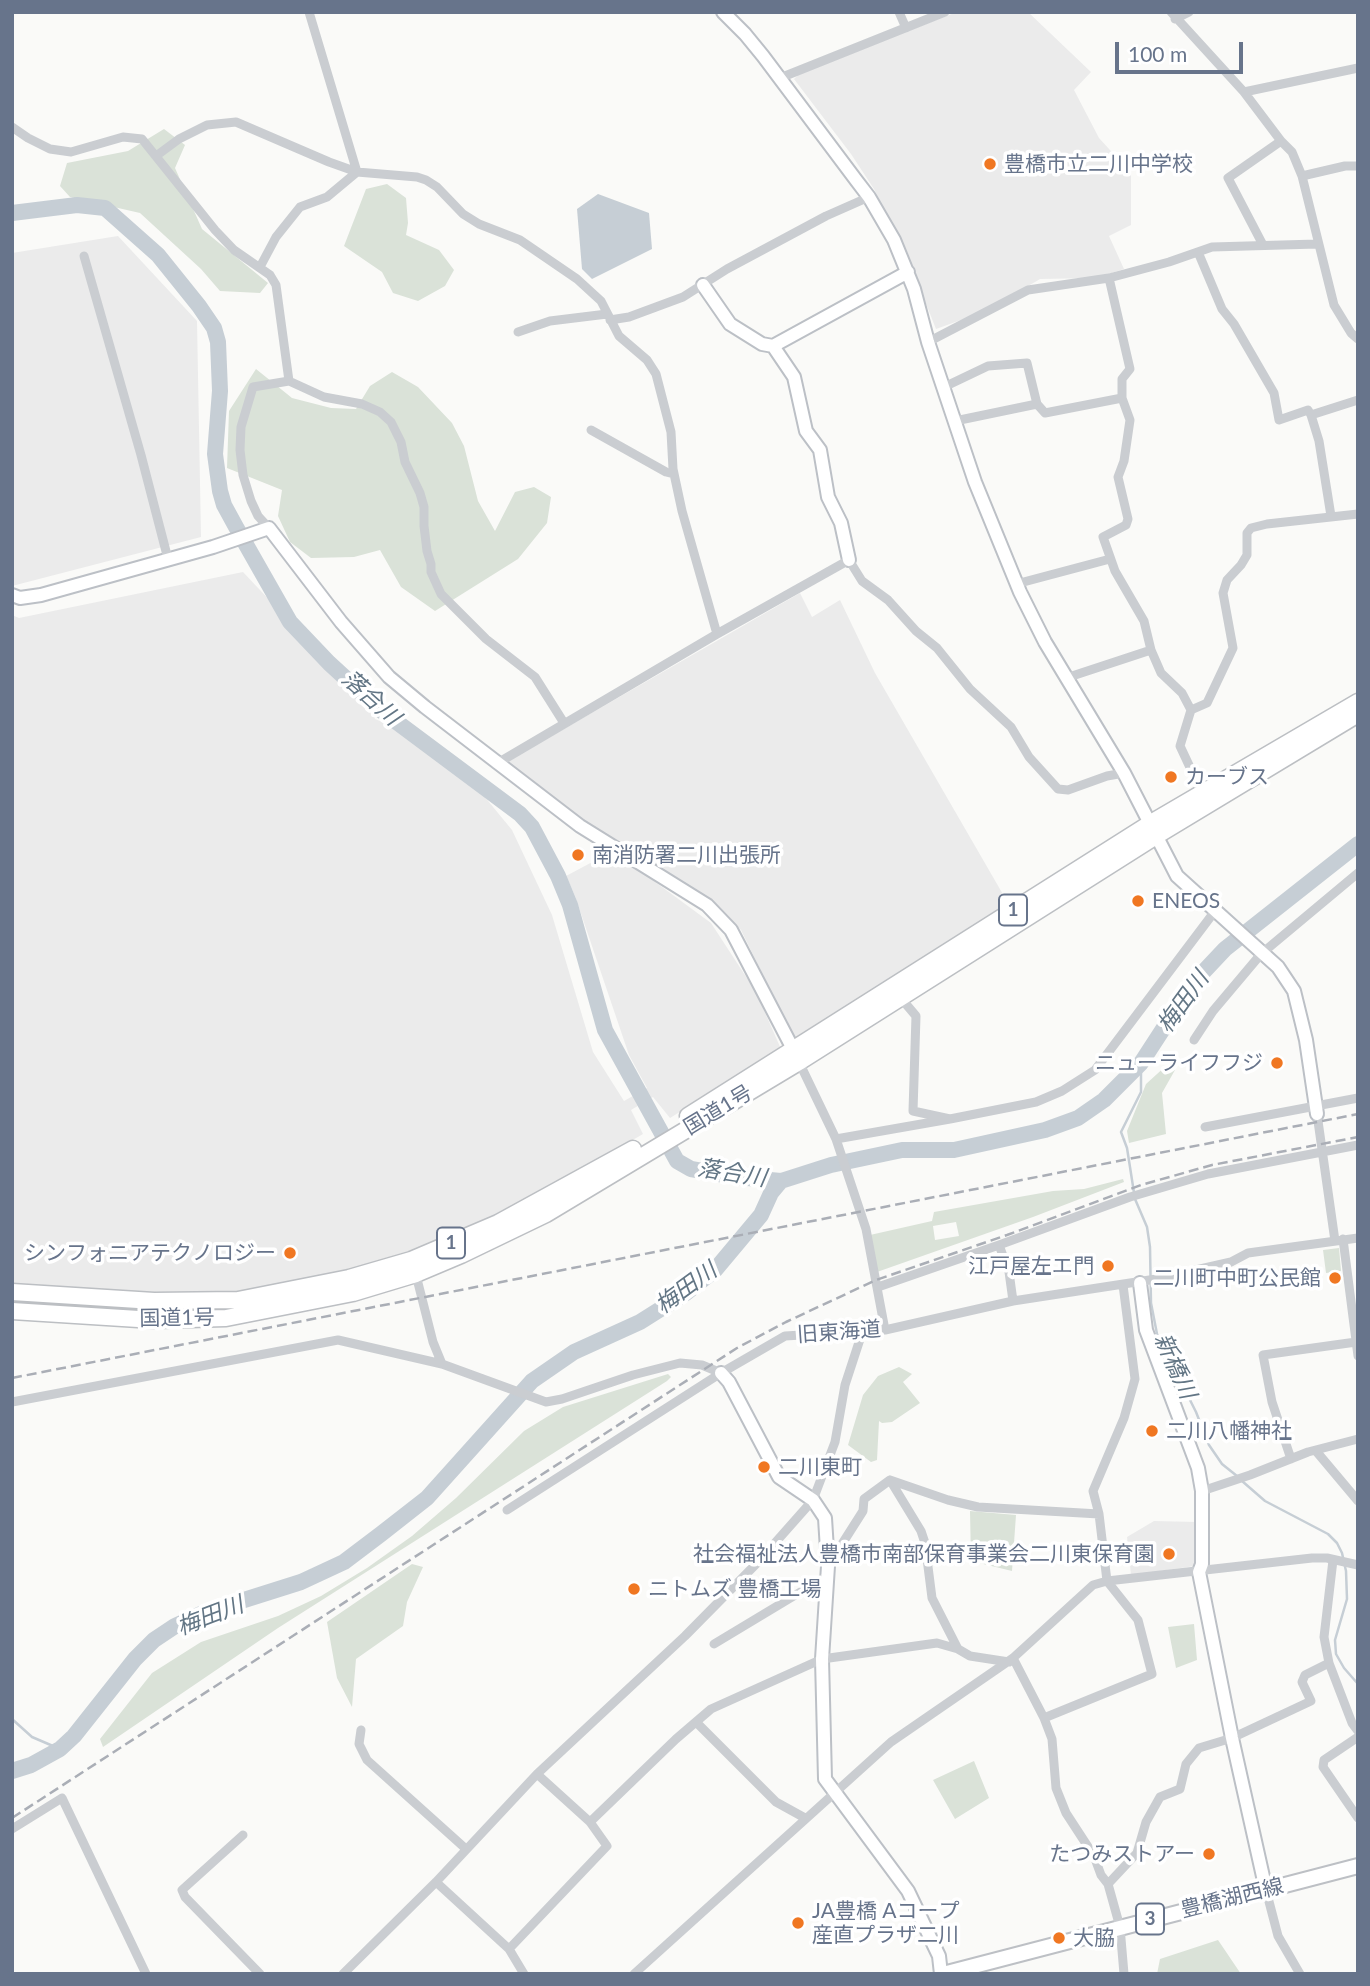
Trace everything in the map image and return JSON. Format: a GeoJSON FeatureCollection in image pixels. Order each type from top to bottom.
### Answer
{"type":"FeatureCollection","features":[{"type":"Feature","properties":{"kind":"highway","name":"国道1号"},"geometry":{"type":"LineString","coordinates":[[796,1055],[901,997],[1154,829],[1202,793],[1358,702]]}},
{"type":"Feature","properties":{"kind":"highway","name":"国道1号"},"geometry":{"type":"LineString","coordinates":[[12,1292],[154,1301],[238,1300],[414,1267],[461,1255],[546,1214],[650,1144],[1154,829],[1358,714]]}},
{"type":"Feature","properties":{"kind":"highway","name":"国道1号"},"geometry":{"type":"LineString","coordinates":[[12,1311],[154,1320],[226,1318],[353,1293],[414,1267]]}},
{"type":"Feature","properties":{"kind":"main road","name":"豊橋湖西線"},"geometry":{"type":"LineString","coordinates":[[942,1974],[1358,1866]]}},
{"type":"Feature","properties":{"kind":"street"},"geometry":{"type":"LineString","coordinates":[[309,12],[358,172]]}},
{"type":"Feature","properties":{"kind":"street"},"geometry":{"type":"LineString","coordinates":[[723,12],[745,34],[780,78],[869,197],[894,240],[908,272],[928,342],[975,482],[1016,584],[1045,642],[1124,773],[1177,876],[1278,967],[1294,991],[1306,1040],[1322,1152],[1358,1356]]}},
{"type":"Feature","properties":{"kind":"street"},"geometry":{"type":"LineString","coordinates":[[900,12],[906,28]]}},
{"type":"Feature","properties":{"kind":"street"},"geometry":{"type":"LineString","coordinates":[[780,78],[945,12]]}},
{"type":"Feature","properties":{"kind":"street"},"geometry":{"type":"LineString","coordinates":[[1173,15],[1189,12]]}},
{"type":"Feature","properties":{"kind":"street"},"geometry":{"type":"LineString","coordinates":[[1173,15],[1244,92],[1292,152],[1302,176],[1334,305],[1351,333],[1358,339]]}},
{"type":"Feature","properties":{"kind":"street"},"geometry":{"type":"LineString","coordinates":[[1244,92],[1358,68]]}},
{"type":"Feature","properties":{"kind":"street"},"geometry":{"type":"LineString","coordinates":[[156,156],[179,139],[206,125],[236,122],[358,172],[426,180],[471,219],[520,240],[577,279],[601,301],[619,335],[647,360],[656,374],[671,432],[674,474],[717,634]]}},
{"type":"Feature","properties":{"kind":"street"},"geometry":{"type":"LineString","coordinates":[[12,127],[50,149],[71,152],[123,137],[142,139],[215,230],[234,250],[270,275],[276,285],[289,382]]}},
{"type":"Feature","properties":{"kind":"street"},"geometry":{"type":"LineString","coordinates":[[1262,245],[1228,178],[1281,141]]}},
{"type":"Feature","properties":{"kind":"street"},"geometry":{"type":"LineString","coordinates":[[1302,176],[1345,166],[1358,166]]}},
{"type":"Feature","properties":{"kind":"street"},"geometry":{"type":"LineString","coordinates":[[260,267],[276,237],[299,207],[327,197],[358,172]]}},
{"type":"Feature","properties":{"kind":"street"},"geometry":{"type":"LineString","coordinates":[[518,332],[550,321],[629,317],[683,297],[826,216],[869,197]]}},
{"type":"Feature","properties":{"kind":"street"},"geometry":{"type":"LineString","coordinates":[[928,342],[1028,290],[1109,278],[1212,247],[1317,244]]}},
{"type":"Feature","properties":{"kind":"street"},"geometry":{"type":"LineString","coordinates":[[1198,252],[1222,309],[1234,324],[1273,393],[1279,421],[1308,410],[1311,415],[1320,441],[1331,516]]}},
{"type":"Feature","properties":{"kind":"street"},"geometry":{"type":"LineString","coordinates":[[84,256],[168,559]]}},
{"type":"Feature","properties":{"kind":"street"},"geometry":{"type":"LineString","coordinates":[[703,285],[730,324],[762,344],[773,346],[908,272]]}},
{"type":"Feature","properties":{"kind":"street"},"geometry":{"type":"LineString","coordinates":[[1109,278],[1130,369],[1122,379],[1122,398],[1130,420],[1124,461],[1118,477],[1128,519],[1126,525],[1103,537],[1110,559],[1144,621],[1151,650],[1161,673],[1182,693],[1191,710],[1180,746],[1202,793]]}},
{"type":"Feature","properties":{"kind":"street"},"geometry":{"type":"LineString","coordinates":[[773,346],[794,377],[806,432],[820,450],[828,497],[841,523],[849,560],[862,581],[888,600],[916,631],[937,648],[970,690],[1011,727],[1029,757],[1058,789],[1068,790],[1124,773]]}},
{"type":"Feature","properties":{"kind":"street"},"geometry":{"type":"LineString","coordinates":[[944,387],[988,366],[1027,363],[1037,404],[1045,413],[1122,398]]}},
{"type":"Feature","properties":{"kind":"street"},"geometry":{"type":"LineString","coordinates":[[564,723],[535,677],[486,639],[441,594],[431,572],[426,551],[424,507],[391,422],[380,412],[362,404],[324,397],[289,382],[253,387],[241,427],[240,450],[243,475],[258,516],[341,622],[389,677],[496,764],[580,826],[707,905],[731,930],[796,1055],[836,1141],[866,1229],[885,1330]]}},
{"type":"Feature","properties":{"kind":"street"},"geometry":{"type":"LineString","coordinates":[[1311,415],[1358,400]]}},
{"type":"Feature","properties":{"kind":"street"},"geometry":{"type":"LineString","coordinates":[[955,421],[1037,404]]}},
{"type":"Feature","properties":{"kind":"street"},"geometry":{"type":"LineString","coordinates":[[591,430],[674,474]]}},
{"type":"Feature","properties":{"kind":"street"},"geometry":{"type":"LineString","coordinates":[[1191,710],[1207,703],[1233,648],[1223,593],[1227,580],[1247,555],[1247,533],[1251,528],[1358,514]]}},
{"type":"Feature","properties":{"kind":"street"},"geometry":{"type":"LineString","coordinates":[[12,596],[20,598],[41,594],[220,545],[269,528]]}},
{"type":"Feature","properties":{"kind":"street"},"geometry":{"type":"LineString","coordinates":[[1016,584],[1110,559]]}},
{"type":"Feature","properties":{"kind":"street"},"geometry":{"type":"LineString","coordinates":[[496,764],[849,560]]}},
{"type":"Feature","properties":{"kind":"street"},"geometry":{"type":"LineString","coordinates":[[1066,678],[1151,650]]}},
{"type":"Feature","properties":{"kind":"street"},"geometry":{"type":"LineString","coordinates":[[1194,1040],[1259,952],[1358,873]]}},
{"type":"Feature","properties":{"kind":"street"},"geometry":{"type":"LineString","coordinates":[[836,1141],[1036,1102],[1062,1091],[1095,1070],[1218,913]]}},
{"type":"Feature","properties":{"kind":"street"},"geometry":{"type":"LineString","coordinates":[[901,997],[916,1016],[913,1111],[950,1119]]}},
{"type":"Feature","properties":{"kind":"street"},"geometry":{"type":"LineString","coordinates":[[1205,1127],[1316,1110],[1358,1098]]}},
{"type":"Feature","properties":{"kind":"street"},"geometry":{"type":"LineString","coordinates":[[878,1287],[1130,1196],[1208,1174],[1358,1145]]}},
{"type":"Feature","properties":{"kind":"street","name":"旧東海道"},"geometry":{"type":"LineString","coordinates":[[507,1510],[721,1373],[785,1336],[885,1330],[1013,1301],[1147,1281],[1231,1262],[1248,1253],[1358,1238]]}},
{"type":"Feature","properties":{"kind":"street"},"geometry":{"type":"LineString","coordinates":[[999,1245],[1009,1272],[1013,1301]]}},
{"type":"Feature","properties":{"kind":"street"},"geometry":{"type":"LineString","coordinates":[[414,1267],[433,1342],[442,1364]]}},
{"type":"Feature","properties":{"kind":"street"},"geometry":{"type":"LineString","coordinates":[[1147,1281],[1146,1330],[1198,1468],[1202,1491],[1200,1569],[1232,1738],[1265,1890],[1278,1936],[1300,1974]]}},
{"type":"Feature","properties":{"kind":"street"},"geometry":{"type":"LineString","coordinates":[[1044,1718],[1153,1674],[1138,1620],[1107,1581],[1099,1514],[1093,1491],[1124,1418],[1135,1379],[1123,1285]]}},
{"type":"Feature","properties":{"kind":"street"},"geometry":{"type":"LineString","coordinates":[[342,1974],[436,1882],[537,1774],[685,1636],[759,1561],[813,1500],[835,1442],[845,1385],[863,1331]]}},
{"type":"Feature","properties":{"kind":"street"},"geometry":{"type":"LineString","coordinates":[[12,1402],[338,1340],[442,1364],[546,1402],[680,1363],[702,1365],[721,1373],[729,1381],[779,1477],[813,1500],[825,1518],[827,1571],[822,1659],[825,1779],[908,1891],[939,1956],[942,1974]]}},
{"type":"Feature","properties":{"kind":"street"},"geometry":{"type":"LineString","coordinates":[[1291,1459],[1272,1402],[1263,1355],[1356,1342]]}},
{"type":"Feature","properties":{"kind":"street"},"geometry":{"type":"LineString","coordinates":[[1202,1491],[1291,1459],[1358,1439]]}},
{"type":"Feature","properties":{"kind":"street"},"geometry":{"type":"LineString","coordinates":[[1317,1451],[1358,1501]]}},
{"type":"Feature","properties":{"kind":"street"},"geometry":{"type":"LineString","coordinates":[[890,1480],[948,1500],[978,1507],[1099,1514]]}},
{"type":"Feature","properties":{"kind":"street"},"geometry":{"type":"LineString","coordinates":[[714,1644],[827,1571],[863,1511],[863,1499],[890,1480]]}},
{"type":"Feature","properties":{"kind":"street"},"geometry":{"type":"LineString","coordinates":[[890,1480],[925,1543],[932,1598],[958,1649]]}},
{"type":"Feature","properties":{"kind":"street"},"geometry":{"type":"LineString","coordinates":[[634,1974],[891,1742],[1011,1660],[1093,1585],[1200,1569],[1312,1558],[1354,1564]]}},
{"type":"Feature","properties":{"kind":"street"},"geometry":{"type":"LineString","coordinates":[[1334,1560],[1324,1637],[1329,1662],[1352,1723],[1358,1731]]}},
{"type":"Feature","properties":{"kind":"street"},"geometry":{"type":"LineString","coordinates":[[590,1822],[711,1709],[822,1659],[937,1643],[958,1649],[970,1656],[1011,1660]]}},
{"type":"Feature","properties":{"kind":"street"},"geometry":{"type":"LineString","coordinates":[[1011,1660],[1044,1718],[1052,1739],[1056,1788],[1066,1813],[1094,1856],[1101,1875],[1108,1884],[1120,1927],[1124,1974]]}},
{"type":"Feature","properties":{"kind":"street"},"geometry":{"type":"LineString","coordinates":[[1108,1884],[1137,1853],[1146,1822],[1160,1797],[1180,1789],[1186,1764],[1199,1748],[1232,1738],[1311,1701],[1302,1682],[1305,1675],[1329,1662]]}},
{"type":"Feature","properties":{"kind":"street"},"geometry":{"type":"LineString","coordinates":[[696,1722],[776,1802],[805,1818]]}},
{"type":"Feature","properties":{"kind":"street"},"geometry":{"type":"LineString","coordinates":[[361,1730],[359,1744],[367,1760],[466,1849]]}},
{"type":"Feature","properties":{"kind":"street"},"geometry":{"type":"LineString","coordinates":[[1358,1737],[1324,1760],[1323,1767],[1354,1805],[1358,1818]]}},
{"type":"Feature","properties":{"kind":"street"},"geometry":{"type":"LineString","coordinates":[[509,1949],[607,1846],[590,1822],[537,1774]]}},
{"type":"Feature","properties":{"kind":"street"},"geometry":{"type":"LineString","coordinates":[[12,1829],[62,1798],[146,1974]]}},
{"type":"Feature","properties":{"kind":"street"},"geometry":{"type":"LineString","coordinates":[[243,1835],[182,1889],[185,1897],[260,1974]]}},
{"type":"Feature","properties":{"kind":"street"},"geometry":{"type":"LineString","coordinates":[[436,1882],[509,1949],[524,1974]]}},
{"type":"Feature","properties":{"kind":"shaded area","name":"豊橋市立二川中学校"},"geometry":{"type":"Polygon","coordinates":[[[957,12],[1028,12],[1091,72],[1074,90],[1099,138],[1131,173],[1131,225],[1109,236],[1124,269],[1096,278],[1040,279],[986,311],[936,329],[911,266],[874,189],[794,79],[800,73],[957,12]]]}},
{"type":"Feature","properties":{"kind":"shaded area"},"geometry":{"type":"Polygon","coordinates":[[[164,129],[185,145],[175,168],[202,229],[268,283],[260,293],[220,291],[201,269],[140,213],[70,197],[60,186],[67,163],[128,151],[164,129]]]}},
{"type":"Feature","properties":{"kind":"shaded area"},"geometry":{"type":"Polygon","coordinates":[[[387,184],[406,198],[406,235],[439,250],[454,270],[445,286],[418,301],[393,293],[382,272],[344,246],[366,189],[387,184]]]}},
{"type":"Feature","properties":{"kind":"shaded area"},"geometry":{"type":"Polygon","coordinates":[[[598,194],[649,213],[652,249],[592,279],[582,269],[577,209],[598,194]]]}},
{"type":"Feature","properties":{"kind":"shaded area"},"geometry":{"type":"Polygon","coordinates":[[[118,236],[197,321],[201,537],[12,586],[12,253],[118,236]]]}},
{"type":"Feature","properties":{"kind":"shaded area"},"geometry":{"type":"Polygon","coordinates":[[[256,369],[292,398],[331,408],[356,409],[370,386],[392,372],[418,387],[452,423],[464,446],[478,501],[495,531],[515,492],[534,487],[551,497],[547,523],[518,559],[435,611],[401,587],[380,550],[354,557],[311,558],[290,542],[278,516],[282,490],[227,468],[229,411],[256,369]]]}},
{"type":"Feature","properties":{"kind":"shaded area"},"geometry":{"type":"Polygon","coordinates":[[[243,572],[372,709],[375,719],[397,728],[484,796],[512,830],[552,915],[593,1052],[624,1101],[647,1088],[629,1055],[566,876],[613,851],[711,923],[756,992],[781,1049],[670,1118],[653,1097],[631,1110],[643,1134],[521,1205],[466,1231],[419,1248],[326,1276],[234,1294],[190,1296],[12,1285],[12,615],[19,618],[243,572]]]}},
{"type":"Feature","properties":{"kind":"shaded area"},"geometry":{"type":"Polygon","coordinates":[[[800,593],[812,617],[840,600],[875,673],[1008,903],[794,1039],[741,930],[716,904],[534,789],[503,764],[800,593]]]}},
{"type":"Feature","properties":{"kind":"shaded area"},"geometry":{"type":"Polygon","coordinates":[[[1168,1064],[1175,1070],[1162,1093],[1166,1134],[1129,1143],[1127,1131],[1146,1084],[1168,1064]]]}},
{"type":"Feature","properties":{"kind":"shaded area"},"geometry":{"type":"Polygon","coordinates":[[[1123,1179],[1124,1182],[877,1272],[870,1235],[932,1221],[934,1212],[1053,1191],[1084,1189],[1123,1179]],[[956,1222],[933,1226],[935,1240],[959,1236],[956,1222]]]}},
{"type":"Feature","properties":{"kind":"shaded area"},"geometry":{"type":"Polygon","coordinates":[[[1339,1248],[1341,1271],[1326,1273],[1323,1250],[1339,1248]]]}},
{"type":"Feature","properties":{"kind":"shaded area"},"geometry":{"type":"Polygon","coordinates":[[[899,1367],[912,1374],[903,1382],[920,1403],[892,1422],[879,1421],[877,1460],[871,1462],[848,1445],[863,1395],[878,1376],[899,1367]]]}},
{"type":"Feature","properties":{"kind":"shaded area"},"geometry":{"type":"Polygon","coordinates":[[[668,1374],[671,1377],[667,1381],[278,1628],[103,1747],[100,1739],[152,1673],[201,1642],[278,1616],[321,1596],[367,1568],[412,1536],[456,1498],[524,1431],[563,1407],[668,1374]]]}},
{"type":"Feature","properties":{"kind":"shaded area"},"geometry":{"type":"Polygon","coordinates":[[[970,1511],[1016,1515],[1012,1571],[971,1561],[970,1511]]]}},
{"type":"Feature","properties":{"kind":"shaded area"},"geometry":{"type":"Polygon","coordinates":[[[1154,1521],[1197,1522],[1195,1566],[1131,1575],[1127,1537],[1154,1521]]]}},
{"type":"Feature","properties":{"kind":"shaded area"},"geometry":{"type":"Polygon","coordinates":[[[412,1564],[423,1567],[407,1602],[403,1626],[356,1659],[352,1707],[337,1678],[327,1622],[412,1564]]]}},
{"type":"Feature","properties":{"kind":"shaded area"},"geometry":{"type":"Polygon","coordinates":[[[1194,1624],[1197,1660],[1176,1668],[1168,1627],[1194,1624]]]}},
{"type":"Feature","properties":{"kind":"shaded area"},"geometry":{"type":"Polygon","coordinates":[[[974,1761],[989,1798],[955,1819],[933,1780],[974,1761]]]}},
{"type":"Feature","properties":{"kind":"shaded area"},"geometry":{"type":"Polygon","coordinates":[[[1218,1940],[1241,1974],[1157,1974],[1160,1959],[1218,1940]]]}},
{"type":"Feature","properties":{"kind":"waterway","name":"落合川"},"geometry":{"type":"LineString","coordinates":[[12,213],[77,205],[105,208],[158,255],[199,306],[214,328],[218,342],[220,391],[215,454],[224,505],[290,622],[378,708],[520,814],[532,827],[570,905],[605,1030],[677,1161],[691,1169],[781,1181]]}},
{"type":"Feature","properties":{"kind":"waterway","name":"梅田川"},"geometry":{"type":"LineString","coordinates":[[12,1771],[31,1765],[60,1749],[74,1736],[135,1659],[154,1640],[175,1626],[203,1613],[301,1582],[344,1562],[381,1534],[427,1498],[532,1381],[574,1352],[640,1322],[686,1293],[715,1270],[761,1215],[771,1193],[781,1181],[831,1165],[902,1150],[954,1150],[1045,1130],[1078,1118],[1104,1100],[1141,1063],[1193,983],[1225,949],[1358,844]]}},
{"type":"Feature","properties":{"kind":"waterway","name":"新橋川"},"geometry":{"type":"LineString","coordinates":[[1141,1063],[1141,1092],[1121,1132],[1127,1148],[1135,1199],[1147,1227],[1151,1303],[1157,1334],[1196,1412],[1209,1445],[1222,1464],[1237,1476]]}},
{"type":"Feature","properties":{"kind":"waterway","name":"新橋川"},"geometry":{"type":"LineString","coordinates":[[1242,1481],[1265,1501],[1328,1534],[1337,1543],[1346,1571],[1347,1599],[1335,1640],[1336,1654],[1358,1684]]}},
{"type":"Feature","properties":{"kind":"waterway"},"geometry":{"type":"LineString","coordinates":[[12,1719],[32,1737],[60,1749]]}},
{"type":"Feature","properties":{"kind":"railway"},"geometry":{"type":"LineString","coordinates":[[12,1378],[1358,1114]]}},
{"type":"Feature","properties":{"kind":"railway"},"geometry":{"type":"LineString","coordinates":[[12,1818],[737,1348],[786,1322],[876,1280],[1141,1185],[1212,1165],[1358,1137]]}},
{"type":"Feature","properties":{"kind":"place","name":"豊橋市立二川中学校"},"geometry":{"type":"Point","coordinates":[990,164]}},
{"type":"Feature","properties":{"kind":"place","name":"カーブス"},"geometry":{"type":"Point","coordinates":[1171,777]}},
{"type":"Feature","properties":{"kind":"place","name":"南消防署二川出張所"},"geometry":{"type":"Point","coordinates":[578,855]}},
{"type":"Feature","properties":{"kind":"place","name":"ENEOS"},"geometry":{"type":"Point","coordinates":[1138,901]}},
{"type":"Feature","properties":{"kind":"place","name":"ニューライフフジ"},"geometry":{"type":"Point","coordinates":[1277,1063]}},
{"type":"Feature","properties":{"kind":"place","name":"シンフォニアテクノロジー"},"geometry":{"type":"Point","coordinates":[290,1253]}},
{"type":"Feature","properties":{"kind":"place","name":"江戸屋左エ門"},"geometry":{"type":"Point","coordinates":[1108,1266]}},
{"type":"Feature","properties":{"kind":"place","name":"二川町中町公民館"},"geometry":{"type":"Point","coordinates":[1335,1278]}},
{"type":"Feature","properties":{"kind":"place","name":"二川八幡神社"},"geometry":{"type":"Point","coordinates":[1152,1431]}},
{"type":"Feature","properties":{"kind":"place","name":"二川東町"},"geometry":{"type":"Point","coordinates":[764,1467]}},
{"type":"Feature","properties":{"kind":"place","name":"社会福祉法人豊橋市南部保育事業会二川東保育園"},"geometry":{"type":"Point","coordinates":[1169,1554]}},
{"type":"Feature","properties":{"kind":"place","name":"ニトムズ 豊橋工場"},"geometry":{"type":"Point","coordinates":[634,1589]}},
{"type":"Feature","properties":{"kind":"place","name":"たつみストアー"},"geometry":{"type":"Point","coordinates":[1209,1854]}},
{"type":"Feature","properties":{"kind":"place","name":"JA豊橋 Aコープ 産直プラザ二川"},"geometry":{"type":"Point","coordinates":[798,1923]}},
{"type":"Feature","properties":{"kind":"place","name":"大脇"},"geometry":{"type":"Point","coordinates":[1059,1938]}}]}
